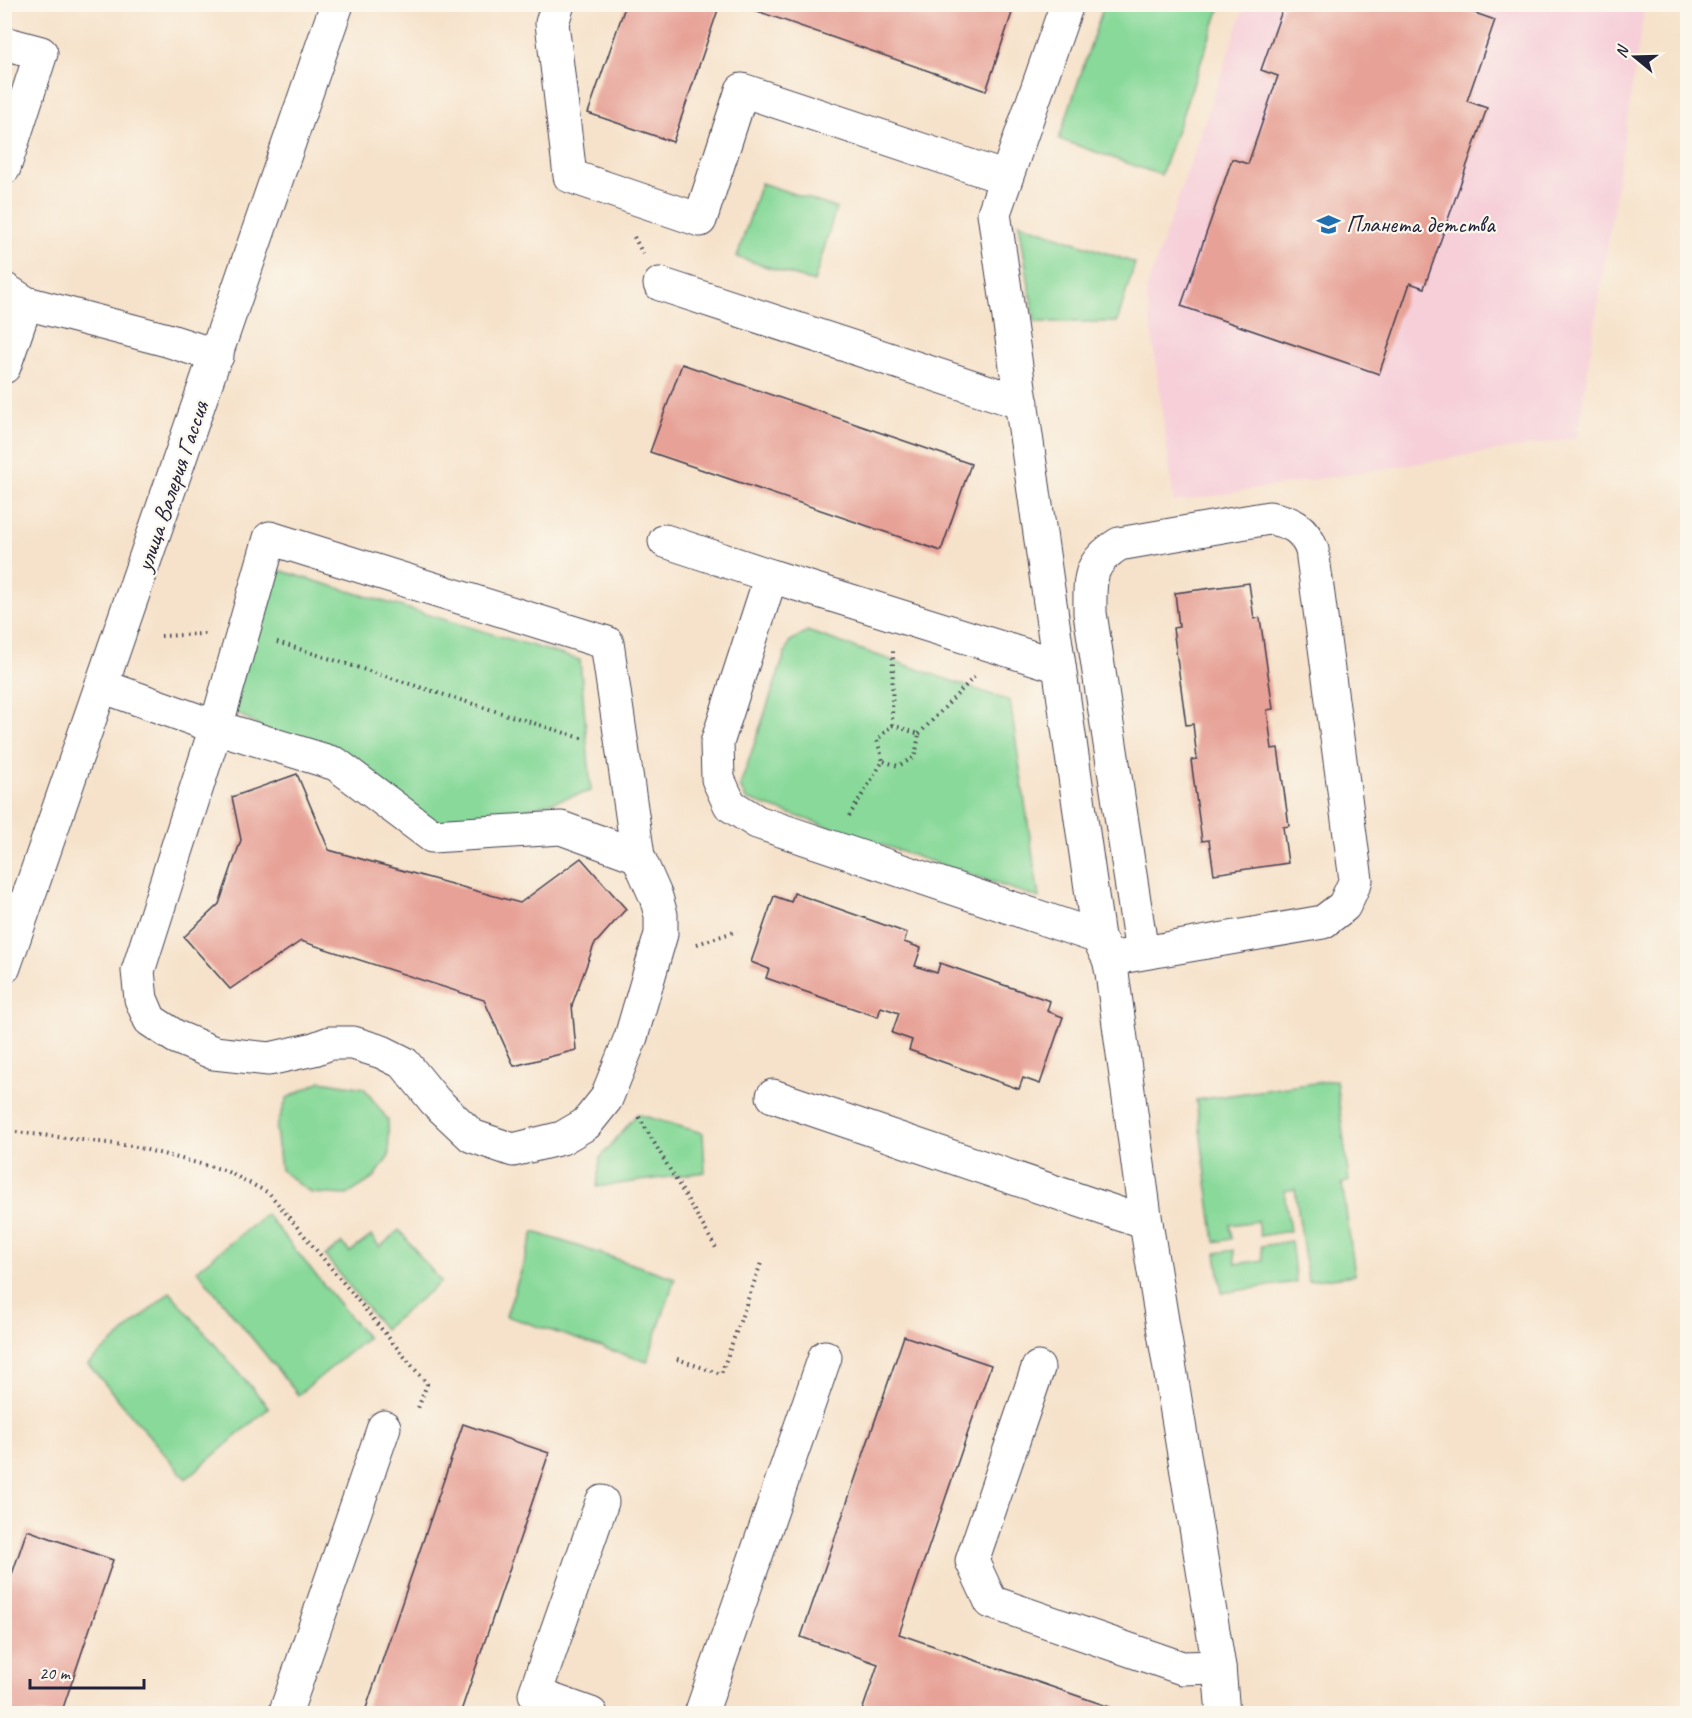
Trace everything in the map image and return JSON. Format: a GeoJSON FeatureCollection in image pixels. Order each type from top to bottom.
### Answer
{"type":"FeatureCollection","features":[{"type":"Feature","properties":{"kind":"street","name":"улица Валерия Гассия"},"geometry":{"type":"LineString","coordinates":[[4,968],[217,357],[337,4]]}},
{"type":"Feature","properties":{"kind":"street"},"geometry":{"type":"LineString","coordinates":[[558,4],[552,23],[570,176],[699,220],[742,90],[1006,178]]}},
{"type":"Feature","properties":{"kind":"street"},"geometry":{"type":"LineString","coordinates":[[1067,4],[994,213],[1059,666],[1146,1223],[1219,1667],[1224,1713]]}},
{"type":"Feature","properties":{"kind":"street"},"geometry":{"type":"LineString","coordinates":[[4,43],[40,53],[4,168]]}},
{"type":"Feature","properties":{"kind":"street"},"geometry":{"type":"LineString","coordinates":[[660,284],[1022,403]]}},
{"type":"Feature","properties":{"kind":"street"},"geometry":{"type":"LineString","coordinates":[[4,367],[15,296],[167,340],[217,357]]}},
{"type":"Feature","properties":{"kind":"street"},"geometry":{"type":"LineString","coordinates":[[771,576],[717,743],[718,779],[730,805],[757,822],[1103,948],[1142,953],[1323,922],[1344,906],[1356,880],[1312,550],[1306,535],[1289,521],[1269,518],[1119,544],[1102,555],[1090,574],[1090,613],[1142,953]]}},
{"type":"Feature","properties":{"kind":"street"},"geometry":{"type":"LineString","coordinates":[[270,538],[607,643],[638,856],[656,897],[661,915],[661,934],[631,1037],[606,1099],[585,1124],[562,1138],[513,1150],[472,1136],[435,1101],[404,1063],[382,1052],[353,1043],[330,1043],[269,1059],[213,1053],[176,1037],[150,1020],[141,999],[138,971],[216,727],[270,538]]}},
{"type":"Feature","properties":{"kind":"street"},"geometry":{"type":"LineString","coordinates":[[665,541],[1059,666]]}},
{"type":"Feature","properties":{"kind":"street"},"geometry":{"type":"LineString","coordinates":[[102,686],[216,727],[336,764],[432,836],[561,828],[638,856]]}},
{"type":"Feature","properties":{"kind":"street"},"geometry":{"type":"LineString","coordinates":[[773,1096],[1146,1223]]}},
{"type":"Feature","properties":{"kind":"street"},"geometry":{"type":"LineString","coordinates":[[701,1713],[825,1358]]}},
{"type":"Feature","properties":{"kind":"street"},"geometry":{"type":"LineString","coordinates":[[1038,1368],[972,1561],[991,1602],[1182,1668],[1219,1667]]}},
{"type":"Feature","properties":{"kind":"street"},"geometry":{"type":"LineString","coordinates":[[285,1713],[384,1427]]}},
{"type":"Feature","properties":{"kind":"street"},"geometry":{"type":"LineString","coordinates":[[591,1713],[535,1694],[602,1502]]}},
{"type":"Feature","properties":{"kind":"path"},"geometry":{"type":"LineString","coordinates":[[827,846],[840,831],[883,761],[877,740],[892,725],[892,614]]}},
{"type":"Feature","properties":{"kind":"path"},"geometry":{"type":"LineString","coordinates":[[161,636],[244,632],[622,751]]}},
{"type":"Feature","properties":{"kind":"path"},"geometry":{"type":"LineString","coordinates":[[883,761],[898,766],[915,757],[919,734],[973,679],[999,647]]}},
{"type":"Feature","properties":{"kind":"path"},"geometry":{"type":"LineString","coordinates":[[892,725],[919,734]]}},
{"type":"Feature","properties":{"kind":"path"},"geometry":{"type":"LineString","coordinates":[[615,1077],[716,1248]]}},
{"type":"Feature","properties":{"kind":"path"},"geometry":{"type":"LineString","coordinates":[[16,1132],[132,1146],[224,1170],[269,1193],[427,1384],[409,1436],[384,1427]]}},
{"type":"Feature","properties":{"kind":"path"},"geometry":{"type":"LineString","coordinates":[[677,1359],[721,1374],[761,1263]]}},
{"type":"Feature","properties":{"kind":"shaded area"},"geometry":{"type":"Polygon","coordinates":[[[1245,5],[1645,5],[1577,438],[1174,502],[1146,290],[1245,5]]]}},
{"type":"Feature","properties":{"kind":"green space"},"geometry":{"type":"Polygon","coordinates":[[[1104,5],[1221,5],[1161,175],[1059,139],[1104,5]]]}},
{"type":"Feature","properties":{"kind":"green space"},"geometry":{"type":"Polygon","coordinates":[[[761,183],[836,208],[814,282],[737,257],[761,183]]]}},
{"type":"Feature","properties":{"kind":"green space"},"geometry":{"type":"Polygon","coordinates":[[[1019,223],[1135,263],[1117,322],[1035,322],[1019,223]]]}},
{"type":"Feature","properties":{"kind":"green space"},"geometry":{"type":"Polygon","coordinates":[[[275,569],[580,660],[591,791],[432,836],[231,709],[275,569]]]}},
{"type":"Feature","properties":{"kind":"green space"},"geometry":{"type":"Polygon","coordinates":[[[807,631],[1010,701],[1039,898],[746,799],[740,786],[789,642],[807,631]]]}},
{"type":"Feature","properties":{"kind":"green space"},"geometry":{"type":"Polygon","coordinates":[[[1336,1080],[1349,1181],[1342,1183],[1355,1275],[1308,1281],[1295,1189],[1284,1191],[1290,1231],[1260,1236],[1257,1221],[1230,1225],[1232,1239],[1215,1242],[1196,1100],[1336,1080]]]}},
{"type":"Feature","properties":{"kind":"green space"},"geometry":{"type":"Polygon","coordinates":[[[321,1081],[364,1088],[388,1120],[389,1156],[374,1178],[347,1195],[311,1193],[281,1170],[276,1129],[287,1098],[321,1081]]]}},
{"type":"Feature","properties":{"kind":"green space"},"geometry":{"type":"Polygon","coordinates":[[[637,1114],[703,1133],[705,1172],[597,1187],[600,1158],[637,1114]]]}},
{"type":"Feature","properties":{"kind":"green space"},"geometry":{"type":"Polygon","coordinates":[[[266,1214],[367,1338],[298,1395],[197,1270],[266,1214]]]}},
{"type":"Feature","properties":{"kind":"green space"},"geometry":{"type":"Polygon","coordinates":[[[399,1230],[441,1282],[384,1329],[325,1256],[342,1243],[350,1252],[371,1236],[380,1247],[399,1230]]]}},
{"type":"Feature","properties":{"kind":"green space"},"geometry":{"type":"Polygon","coordinates":[[[534,1232],[675,1278],[647,1362],[506,1316],[534,1232]]]}},
{"type":"Feature","properties":{"kind":"green space"},"geometry":{"type":"Polygon","coordinates":[[[1291,1241],[1296,1282],[1222,1293],[1216,1253],[1234,1250],[1236,1264],[1263,1260],[1261,1246],[1291,1241]]]}},
{"type":"Feature","properties":{"kind":"green space"},"geometry":{"type":"Polygon","coordinates":[[[170,1292],[269,1408],[186,1479],[88,1364],[170,1292]]]}},
{"type":"Feature","properties":{"kind":"building"},"geometry":{"type":"Polygon","coordinates":[[[626,4],[720,4],[673,142],[588,113],[626,4]]]}},
{"type":"Feature","properties":{"kind":"building"},"geometry":{"type":"Polygon","coordinates":[[[737,4],[997,4],[1013,10],[986,91],[737,4]]]}},
{"type":"Feature","properties":{"kind":"building","name":"Планета детства"},"geometry":{"type":"Polygon","coordinates":[[[1284,5],[1452,5],[1495,20],[1467,101],[1487,108],[1424,288],[1410,283],[1379,374],[1181,306],[1232,159],[1248,164],[1278,76],[1261,70],[1284,5]]]}},
{"type":"Feature","properties":{"kind":"building"},"geometry":{"type":"Polygon","coordinates":[[[682,364],[971,464],[941,551],[650,452],[682,364]]]}},
{"type":"Feature","properties":{"kind":"building"},"geometry":{"type":"Polygon","coordinates":[[[1249,583],[1254,619],[1260,618],[1273,709],[1267,710],[1272,749],[1278,748],[1289,826],[1283,827],[1288,863],[1214,874],[1209,840],[1202,841],[1191,760],[1197,759],[1193,724],[1186,725],[1173,628],[1179,627],[1175,593],[1249,583]]]}},
{"type":"Feature","properties":{"kind":"building"},"geometry":{"type":"Polygon","coordinates":[[[297,774],[329,850],[520,903],[581,858],[626,909],[594,945],[572,1005],[576,1050],[514,1066],[484,1000],[301,941],[230,989],[184,937],[219,904],[241,840],[232,797],[297,774]]]}},
{"type":"Feature","properties":{"kind":"building"},"geometry":{"type":"Polygon","coordinates":[[[794,893],[907,933],[904,942],[921,948],[915,966],[937,973],[940,963],[1050,1001],[1047,1011],[1063,1017],[1040,1084],[1023,1078],[1019,1089],[909,1050],[912,1040],[892,1033],[899,1013],[881,1007],[878,1017],[766,978],[769,969],[751,962],[774,896],[791,902],[794,893]]]}},
{"type":"Feature","properties":{"kind":"building"},"geometry":{"type":"Polygon","coordinates":[[[904,1336],[991,1365],[899,1634],[1130,1714],[861,1714],[878,1664],[801,1637],[904,1336]]]}},
{"type":"Feature","properties":{"kind":"building"},"geometry":{"type":"Polygon","coordinates":[[[463,1424],[549,1453],[460,1714],[364,1714],[463,1424]]]}},
{"type":"Feature","properties":{"kind":"building"},"geometry":{"type":"Polygon","coordinates":[[[27,1530],[113,1560],[61,1714],[4,1714],[4,1598],[27,1530]]]}},
{"type":"Feature","properties":{"kind":"place","name":"Планета детства"},"geometry":{"type":"Point","coordinates":[1328,224]}}]}
